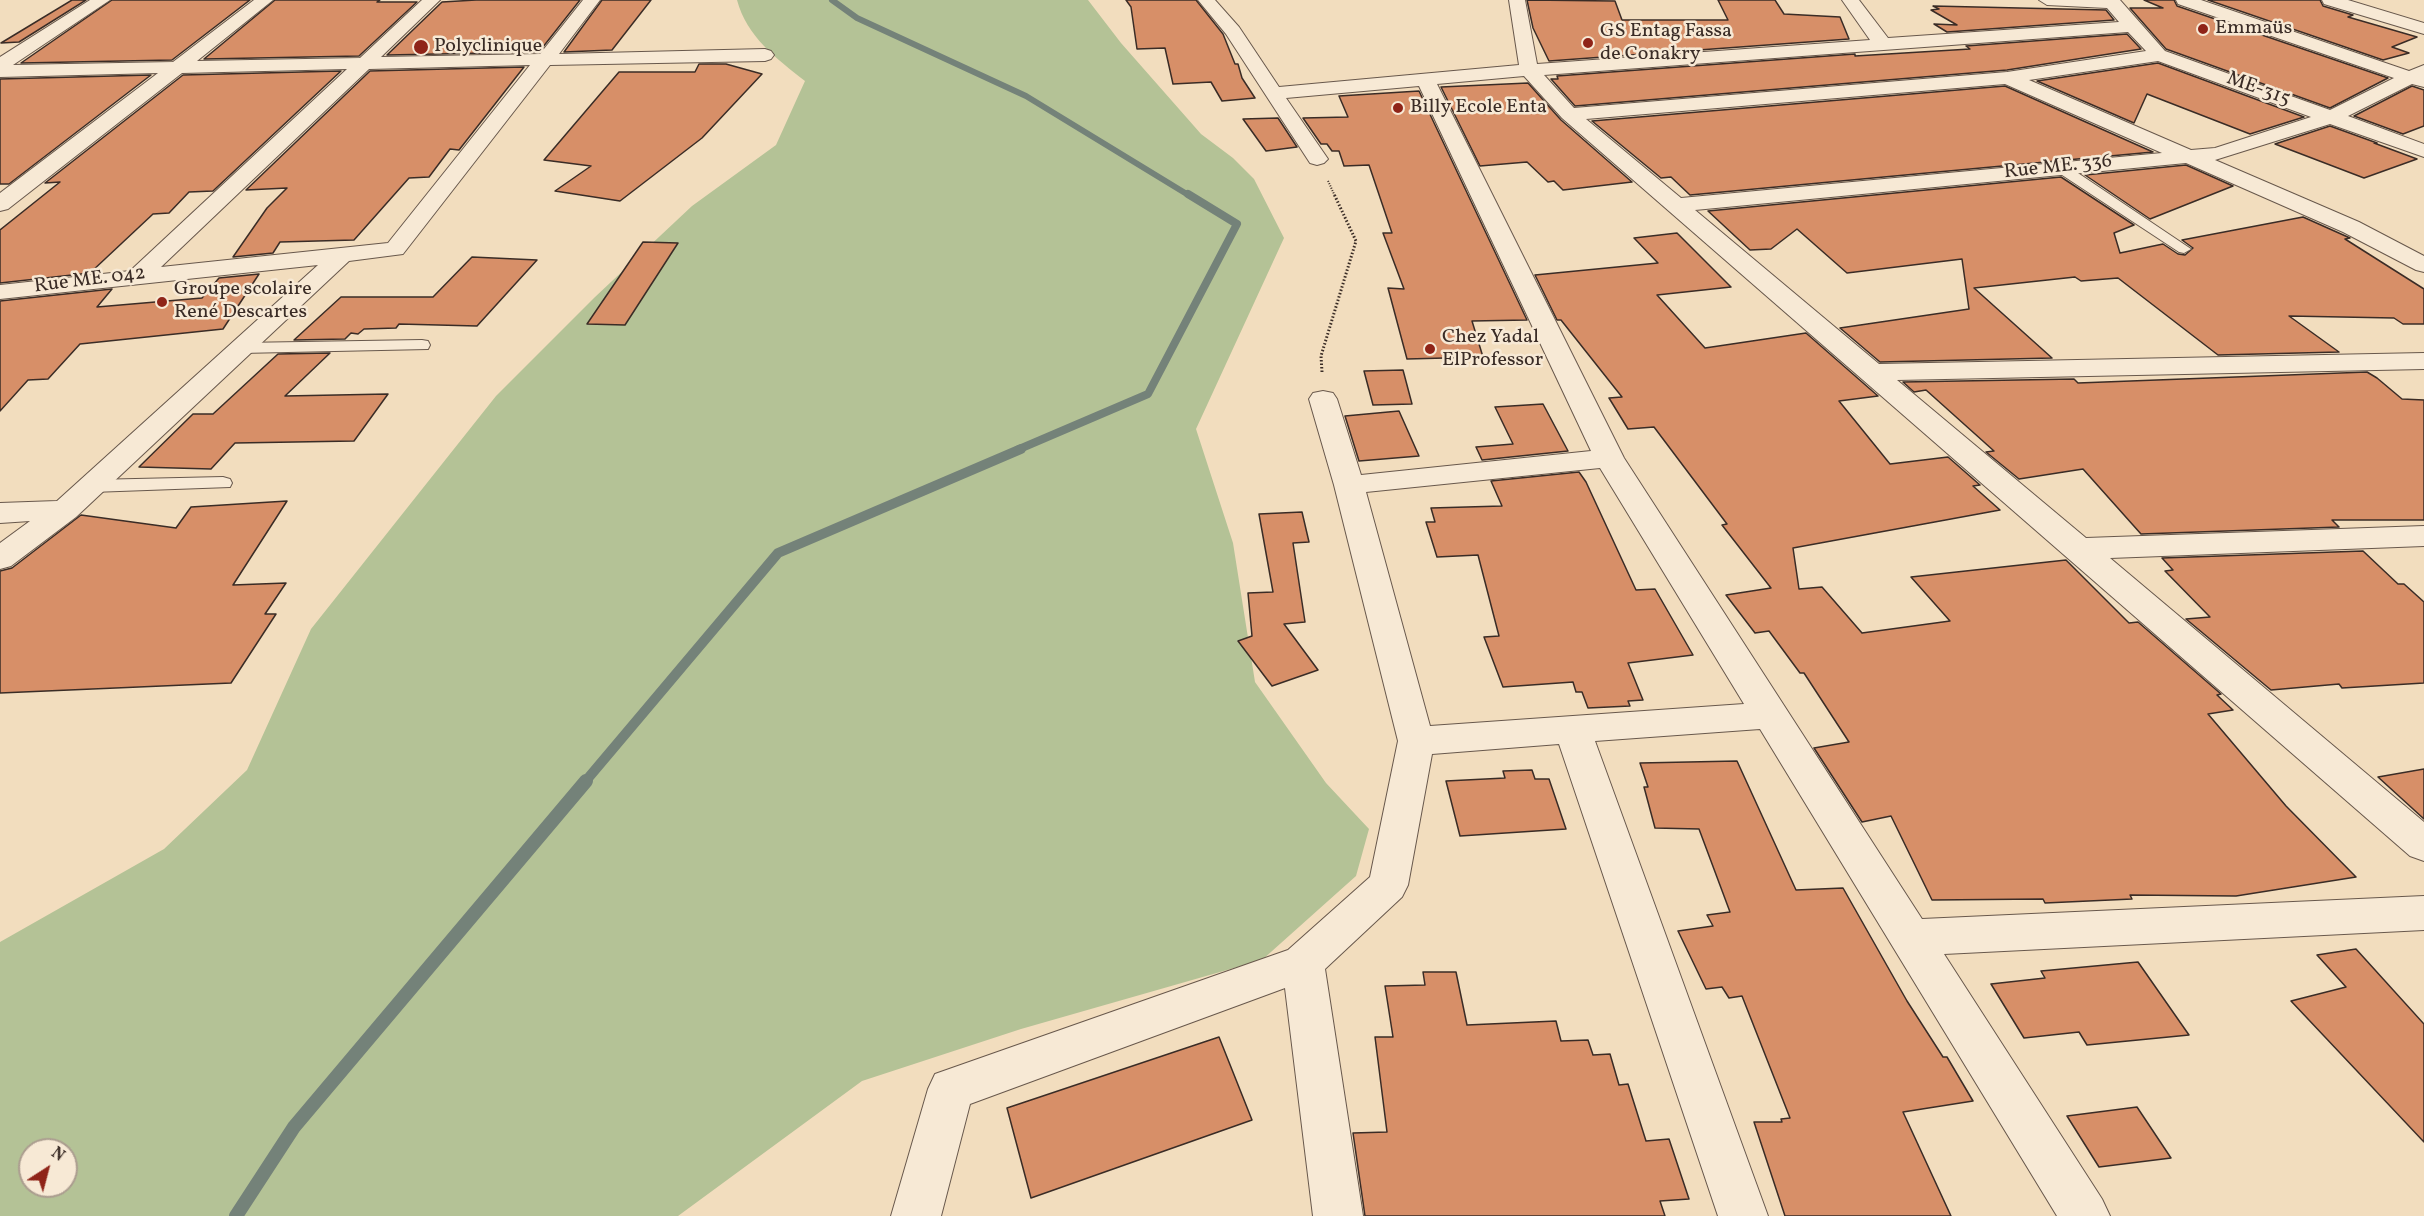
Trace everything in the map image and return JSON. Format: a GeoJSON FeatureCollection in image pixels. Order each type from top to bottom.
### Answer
{"type":"FeatureCollection","features":[{"type":"Feature","properties":{"kind":"street"},"geometry":{"type":"LineString","coordinates":[[0,65],[102,0]]}},
{"type":"Feature","properties":{"kind":"street"},"geometry":{"type":"LineString","coordinates":[[0,204],[265,0]]}},
{"type":"Feature","properties":{"kind":"street"},"geometry":{"type":"LineString","coordinates":[[139,275],[432,0]]}},
{"type":"Feature","properties":{"kind":"street"},"geometry":{"type":"LineString","coordinates":[[544,60],[592,0]]}},
{"type":"Feature","properties":{"kind":"street"},"geometry":{"type":"LineString","coordinates":[[1206,0],[1233,31],[1317,159]]}},
{"type":"Feature","properties":{"kind":"street"},"geometry":{"type":"LineString","coordinates":[[1517,0],[1529,70],[1569,114],[2424,845]]}},
{"type":"Feature","properties":{"kind":"street"},"geometry":{"type":"LineString","coordinates":[[1850,0],[1882,43]]}},
{"type":"Feature","properties":{"kind":"street"},"geometry":{"type":"LineString","coordinates":[[2047,0],[2112,2]]}},
{"type":"Feature","properties":{"kind":"street"},"geometry":{"type":"LineString","coordinates":[[2184,0],[2420,78]]}},
{"type":"Feature","properties":{"kind":"street"},"geometry":{"type":"LineString","coordinates":[[2330,0],[2424,29]]}},
{"type":"Feature","properties":{"kind":"street","name":"ME-315"},"geometry":{"type":"LineString","coordinates":[[2112,2],[2159,55],[2424,151]]}},
{"type":"Feature","properties":{"kind":"street"},"geometry":{"type":"LineString","coordinates":[[1272,93],[1529,70],[2132,26]]}},
{"type":"Feature","properties":{"kind":"street"},"geometry":{"type":"LineString","coordinates":[[0,70],[765,55]]}},
{"type":"Feature","properties":{"kind":"street"},"geometry":{"type":"LineString","coordinates":[[1569,114],[2007,78],[2159,55]]}},
{"type":"Feature","properties":{"kind":"street","name":"Rue ME. 042"},"geometry":{"type":"LineString","coordinates":[[0,292],[139,275],[395,249],[544,60]]}},
{"type":"Feature","properties":{"kind":"street"},"geometry":{"type":"LineString","coordinates":[[2007,78],[2351,227],[2424,265]]}},
{"type":"Feature","properties":{"kind":"street","name":"Rue ME. 336"},"geometry":{"type":"LineString","coordinates":[[1677,205],[2186,155],[2217,154],[2331,117],[2420,78]]}},
{"type":"Feature","properties":{"kind":"street"},"geometry":{"type":"LineString","coordinates":[[1426,81],[1609,458],[1908,938],[2085,1216]]}},
{"type":"Feature","properties":{"kind":"street"},"geometry":{"type":"LineString","coordinates":[[0,559],[65,510],[92,486],[342,255]]}},
{"type":"Feature","properties":{"kind":"street"},"geometry":{"type":"LineString","coordinates":[[1873,372],[2424,361]]}},
{"type":"Feature","properties":{"kind":"street"},"geometry":{"type":"LineString","coordinates":[[916,1216],[951,1089],[1303,963],[1388,885],[1416,741],[1349,485],[1323,399]]}},
{"type":"Feature","properties":{"kind":"street"},"geometry":{"type":"LineString","coordinates":[[1349,485],[1609,458]]}},
{"type":"Feature","properties":{"kind":"street"},"geometry":{"type":"LineString","coordinates":[[0,513],[65,510]]}},
{"type":"Feature","properties":{"kind":"street"},"geometry":{"type":"LineString","coordinates":[[2077,549],[2424,536]]}},
{"type":"Feature","properties":{"kind":"street"},"geometry":{"type":"LineString","coordinates":[[1416,741],[1573,732],[1770,715]]}},
{"type":"Feature","properties":{"kind":"street"},"geometry":{"type":"LineString","coordinates":[[1573,732],[1743,1216]]}},
{"type":"Feature","properties":{"kind":"street"},"geometry":{"type":"LineString","coordinates":[[1908,938],[2424,913]]}},
{"type":"Feature","properties":{"kind":"street"},"geometry":{"type":"LineString","coordinates":[[1303,963],[1338,1216]]}},
{"type":"Feature","properties":{"kind":"lane"},"geometry":{"type":"LineString","coordinates":[[2061,168],[2184,249]]}},
{"type":"Feature","properties":{"kind":"lane"},"geometry":{"type":"LineString","coordinates":[[241,348],[422,345]]}},
{"type":"Feature","properties":{"kind":"lane"},"geometry":{"type":"LineString","coordinates":[[92,486],[223,483]]}},
{"type":"Feature","properties":{"kind":"path"},"geometry":{"type":"LineString","coordinates":[[1317,159],[1356,241],[1321,356],[1323,399]]}},
{"type":"Feature","properties":{"kind":"green space"},"geometry":{"type":"Polygon","coordinates":[[[737,0],[1088,0],[1121,43],[1201,134],[1233,158],[1254,179],[1284,238],[1196,429],[1233,543],[1255,682],[1326,783],[1369,829],[1356,876],[1262,960],[1021,1029],[862,1081],[678,1216],[0,1216],[0,942],[164,849],[247,770],[311,629],[496,396],[595,297],[692,206],[776,145],[805,81],[764,46],[748,25],[737,0]]]}},
{"type":"Feature","properties":{"kind":"building"},"geometry":{"type":"Polygon","coordinates":[[[72,0],[86,0],[19,42],[1,43],[72,0]]]}},
{"type":"Feature","properties":{"kind":"building"},"geometry":{"type":"Polygon","coordinates":[[[112,0],[250,0],[172,60],[21,63],[112,0]]]}},
{"type":"Feature","properties":{"kind":"building"},"geometry":{"type":"Polygon","coordinates":[[[275,0],[417,2],[359,56],[204,59],[275,0]]]}},
{"type":"Feature","properties":{"kind":"building"},"geometry":{"type":"Polygon","coordinates":[[[580,0],[539,52],[387,55],[442,2],[580,0]]]}},
{"type":"Feature","properties":{"kind":"building"},"geometry":{"type":"Polygon","coordinates":[[[602,0],[651,0],[612,50],[564,52],[602,0]]]}},
{"type":"Feature","properties":{"kind":"building"},"geometry":{"type":"Polygon","coordinates":[[[1126,0],[1196,0],[1223,34],[1235,64],[1238,64],[1242,78],[1255,98],[1222,101],[1211,82],[1173,84],[1165,48],[1137,49],[1131,7],[1126,0]]]}},
{"type":"Feature","properties":{"kind":"building"},"geometry":{"type":"Polygon","coordinates":[[[1527,0],[1615,1],[1622,20],[1728,20],[1718,0],[1775,0],[1784,14],[1840,17],[1849,39],[1549,61],[1533,28],[1527,0]]]}},
{"type":"Feature","properties":{"kind":"building"},"geometry":{"type":"Polygon","coordinates":[[[2144,0],[2174,0],[2177,6],[2388,78],[2330,108],[2166,49],[2130,8],[2163,8],[2144,0]]]}},
{"type":"Feature","properties":{"kind":"building"},"geometry":{"type":"Polygon","coordinates":[[[2208,0],[2320,0],[2323,6],[2353,15],[2348,17],[2417,37],[2392,47],[2409,53],[2383,60],[2208,0]]]}},
{"type":"Feature","properties":{"kind":"building"},"geometry":{"type":"Polygon","coordinates":[[[1933,6],[2106,10],[2114,20],[1947,32],[1934,24],[1957,25],[1931,10],[1939,9],[1933,6]]]}},
{"type":"Feature","properties":{"kind":"building"},"geometry":{"type":"Polygon","coordinates":[[[2127,34],[2141,49],[2007,70],[1575,106],[1551,79],[1558,79],[1557,76],[1855,54],[1855,56],[1970,49],[1966,46],[2127,34]]]}},
{"type":"Feature","properties":{"kind":"building"},"geometry":{"type":"Polygon","coordinates":[[[2158,63],[2304,117],[2250,134],[2147,94],[2134,123],[2037,81],[2158,63]]]}},
{"type":"Feature","properties":{"kind":"building"},"geometry":{"type":"Polygon","coordinates":[[[699,64],[726,64],[762,74],[702,138],[620,201],[555,191],[591,166],[544,160],[619,72],[695,72],[699,64]]]}},
{"type":"Feature","properties":{"kind":"building"},"geometry":{"type":"Polygon","coordinates":[[[524,67],[459,150],[450,149],[429,177],[409,178],[354,240],[280,242],[273,253],[233,257],[267,208],[287,188],[246,190],[370,71],[524,67]]]}},
{"type":"Feature","properties":{"kind":"building"},"geometry":{"type":"Polygon","coordinates":[[[341,71],[213,191],[189,192],[169,213],[153,214],[90,273],[0,283],[0,230],[60,182],[45,183],[183,75],[341,71]]]}},
{"type":"Feature","properties":{"kind":"building"},"geometry":{"type":"Polygon","coordinates":[[[151,75],[9,184],[0,184],[0,79],[151,75]]]}},
{"type":"Feature","properties":{"kind":"building"},"geometry":{"type":"Polygon","coordinates":[[[1528,83],[1561,120],[1632,182],[1563,190],[1554,181],[1548,182],[1527,162],[1480,166],[1441,87],[1528,83]]]}},
{"type":"Feature","properties":{"kind":"building"},"geometry":{"type":"Polygon","coordinates":[[[2005,86],[2153,152],[1690,195],[1671,177],[1661,178],[1592,121],[2005,86]]]}},
{"type":"Feature","properties":{"kind":"building"},"geometry":{"type":"Polygon","coordinates":[[[2412,86],[2424,90],[2424,126],[2403,134],[2354,116],[2412,86]]]}},
{"type":"Feature","properties":{"kind":"building"},"geometry":{"type":"Polygon","coordinates":[[[1419,91],[1527,320],[1472,321],[1483,357],[1407,359],[1388,288],[1404,289],[1383,233],[1392,233],[1369,165],[1344,166],[1339,151],[1332,151],[1327,144],[1321,144],[1303,118],[1348,117],[1339,96],[1419,91]]]}},
{"type":"Feature","properties":{"kind":"building"},"geometry":{"type":"Polygon","coordinates":[[[1278,118],[1297,147],[1266,151],[1243,119],[1278,118]]]}},
{"type":"Feature","properties":{"kind":"building"},"geometry":{"type":"Polygon","coordinates":[[[2330,126],[2417,159],[2364,178],[2275,144],[2330,126]]]}},
{"type":"Feature","properties":{"kind":"building"},"geometry":{"type":"Polygon","coordinates":[[[2186,165],[2233,186],[2150,219],[2085,175],[2186,165]]]}},
{"type":"Feature","properties":{"kind":"building"},"geometry":{"type":"Polygon","coordinates":[[[2061,177],[2134,225],[2114,233],[2120,253],[2163,244],[2178,254],[2185,255],[2193,248],[2182,240],[2303,217],[2350,238],[2345,239],[2424,289],[2424,324],[2403,324],[2394,318],[2289,316],[2339,352],[2218,355],[2118,278],[2081,281],[2075,277],[1974,288],[2052,358],[1880,362],[1840,328],[1969,309],[1962,259],[1847,273],[1797,229],[1771,249],[1750,250],[1708,211],[2061,177]]]}},
{"type":"Feature","properties":{"kind":"building"},"geometry":{"type":"Polygon","coordinates":[[[1677,233],[1731,287],[1657,295],[1705,348],[1806,333],[1878,396],[1839,401],[1890,464],[1948,457],[1980,485],[1973,486],[2000,510],[1793,548],[1799,589],[1822,587],[1862,633],[1950,621],[1911,577],[2066,560],[2129,623],[2138,622],[2221,694],[2217,695],[2233,710],[2208,714],[2286,806],[2356,877],[2236,896],[2130,895],[2132,899],[2045,903],[2043,899],[1932,900],[1891,816],[1862,822],[1814,748],[1849,742],[1804,673],[1800,673],[1769,631],[1755,633],[1726,595],[1771,588],[1722,525],[1727,524],[1654,427],[1628,429],[1609,398],[1622,397],[1561,320],[1557,320],[1535,275],[1658,263],[1634,238],[1677,233]]]}},
{"type":"Feature","properties":{"kind":"building"},"geometry":{"type":"Polygon","coordinates":[[[643,242],[678,243],[625,325],[587,324],[643,242]]]}},
{"type":"Feature","properties":{"kind":"building"},"geometry":{"type":"Polygon","coordinates":[[[472,257],[537,260],[477,326],[399,324],[396,328],[364,329],[358,334],[351,333],[345,339],[294,340],[341,297],[433,297],[472,257]]]}},
{"type":"Feature","properties":{"kind":"building"},"geometry":{"type":"Polygon","coordinates":[[[259,274],[223,329],[80,344],[48,379],[28,380],[0,411],[0,301],[112,289],[97,307],[202,298],[219,278],[259,274]]]}},
{"type":"Feature","properties":{"kind":"building"},"geometry":{"type":"Polygon","coordinates":[[[330,353],[285,396],[388,394],[354,441],[235,443],[211,469],[139,467],[193,414],[213,414],[278,354],[330,353]]]}},
{"type":"Feature","properties":{"kind":"building"},"geometry":{"type":"Polygon","coordinates":[[[1403,370],[1412,404],[1373,405],[1364,371],[1403,370]]]}},
{"type":"Feature","properties":{"kind":"building"},"geometry":{"type":"Polygon","coordinates":[[[2367,372],[2402,399],[2424,400],[2424,520],[2332,520],[2339,527],[2141,534],[2083,469],[2019,479],[1986,452],[1994,451],[1926,390],[1914,392],[1903,382],[2074,379],[2078,383],[2367,372]]]}},
{"type":"Feature","properties":{"kind":"building"},"geometry":{"type":"Polygon","coordinates":[[[1543,404],[1568,451],[1482,460],[1476,447],[1513,444],[1495,407],[1543,404]]]}},
{"type":"Feature","properties":{"kind":"building"},"geometry":{"type":"Polygon","coordinates":[[[1399,411],[1419,456],[1359,461],[1345,416],[1399,411]]]}},
{"type":"Feature","properties":{"kind":"building"},"geometry":{"type":"Polygon","coordinates":[[[1579,472],[1586,482],[1636,590],[1655,589],[1693,655],[1628,663],[1643,700],[1628,701],[1630,706],[1588,708],[1582,692],[1576,692],[1573,682],[1503,687],[1484,637],[1499,636],[1478,555],[1437,557],[1426,522],[1435,522],[1431,508],[1502,506],[1491,481],[1579,472]]]}},
{"type":"Feature","properties":{"kind":"building"},"geometry":{"type":"Polygon","coordinates":[[[287,501],[233,585],[286,583],[265,614],[276,614],[231,683],[0,693],[0,571],[12,568],[81,515],[176,528],[191,507],[287,501]]]}},
{"type":"Feature","properties":{"kind":"building"},"geometry":{"type":"Polygon","coordinates":[[[1302,512],[1309,542],[1293,543],[1305,622],[1284,624],[1318,670],[1272,686],[1238,641],[1252,636],[1248,593],[1273,592],[1259,514],[1302,512]]]}},
{"type":"Feature","properties":{"kind":"building"},"geometry":{"type":"Polygon","coordinates":[[[2363,551],[2398,584],[2404,584],[2424,602],[2424,683],[2342,688],[2339,684],[2271,690],[2186,619],[2210,617],[2165,571],[2173,570],[2162,558],[2363,551]]]}},
{"type":"Feature","properties":{"kind":"building"},"geometry":{"type":"Polygon","coordinates":[[[1737,761],[1796,890],[1843,888],[1907,1001],[1943,1057],[1947,1057],[1973,1101],[1903,1112],[1951,1216],[1785,1216],[1754,1122],[1782,1122],[1781,1119],[1790,1118],[1742,996],[1729,998],[1722,987],[1706,989],[1678,931],[1713,926],[1707,915],[1730,912],[1699,829],[1655,828],[1644,787],[1648,787],[1640,763],[1737,761]]]}},
{"type":"Feature","properties":{"kind":"building"},"geometry":{"type":"Polygon","coordinates":[[[2424,769],[2424,819],[2378,777],[2424,769]]]}},
{"type":"Feature","properties":{"kind":"building"},"geometry":{"type":"Polygon","coordinates":[[[1532,770],[1535,779],[1549,779],[1566,829],[1460,836],[1446,781],[1505,778],[1503,771],[1532,770]]]}},
{"type":"Feature","properties":{"kind":"building"},"geometry":{"type":"Polygon","coordinates":[[[2356,949],[2424,1024],[2424,1142],[2291,1001],[2346,987],[2317,955],[2356,949]]]}},
{"type":"Feature","properties":{"kind":"building"},"geometry":{"type":"Polygon","coordinates":[[[2138,962],[2189,1035],[2087,1045],[2079,1032],[2024,1038],[1991,984],[2045,978],[2041,971],[2138,962]]]}},
{"type":"Feature","properties":{"kind":"building"},"geometry":{"type":"Polygon","coordinates":[[[1423,972],[1456,972],[1467,1025],[1556,1021],[1561,1041],[1588,1040],[1593,1055],[1610,1054],[1619,1085],[1628,1084],[1646,1141],[1669,1139],[1689,1199],[1660,1201],[1665,1216],[1365,1216],[1353,1133],[1387,1132],[1375,1037],[1393,1037],[1385,986],[1425,985],[1423,972]]]}},
{"type":"Feature","properties":{"kind":"building"},"geometry":{"type":"Polygon","coordinates":[[[1219,1037],[1252,1120],[1031,1198],[1007,1108],[1219,1037]]]}},
{"type":"Feature","properties":{"kind":"building"},"geometry":{"type":"Polygon","coordinates":[[[2137,1107],[2171,1158],[2099,1167],[2067,1116],[2137,1107]]]}},
{"type":"Feature","properties":{"kind":"waterway"},"geometry":{"type":"LineString","coordinates":[[832,0],[857,18],[1026,96],[1190,196]]}},
{"type":"Feature","properties":{"kind":"waterway"},"geometry":{"type":"LineString","coordinates":[[1017,450],[1148,394],[1237,224],[1188,194]]}},
{"type":"Feature","properties":{"kind":"waterway"},"geometry":{"type":"LineString","coordinates":[[584,783],[778,553],[1021,449]]}},
{"type":"Feature","properties":{"kind":"waterway"},"geometry":{"type":"LineString","coordinates":[[236,1216],[294,1127],[586,781]]}},
{"type":"Feature","properties":{"kind":"place","name":"Emmaüs"},"geometry":{"type":"Point","coordinates":[2203,29]}},
{"type":"Feature","properties":{"kind":"place","name":"GS Entag Fassa de Conakry"},"geometry":{"type":"Point","coordinates":[1588,43]}},
{"type":"Feature","properties":{"kind":"place","name":"Polyclinique"},"geometry":{"type":"Point","coordinates":[421,47]}},
{"type":"Feature","properties":{"kind":"place","name":"Billy Ecole Enta"},"geometry":{"type":"Point","coordinates":[1398,108]}},
{"type":"Feature","properties":{"kind":"place","name":"Groupe scolaire René Descartes"},"geometry":{"type":"Point","coordinates":[162,302]}},
{"type":"Feature","properties":{"kind":"place","name":"Chez Yadal ElProfessor"},"geometry":{"type":"Point","coordinates":[1430,349]}}]}
